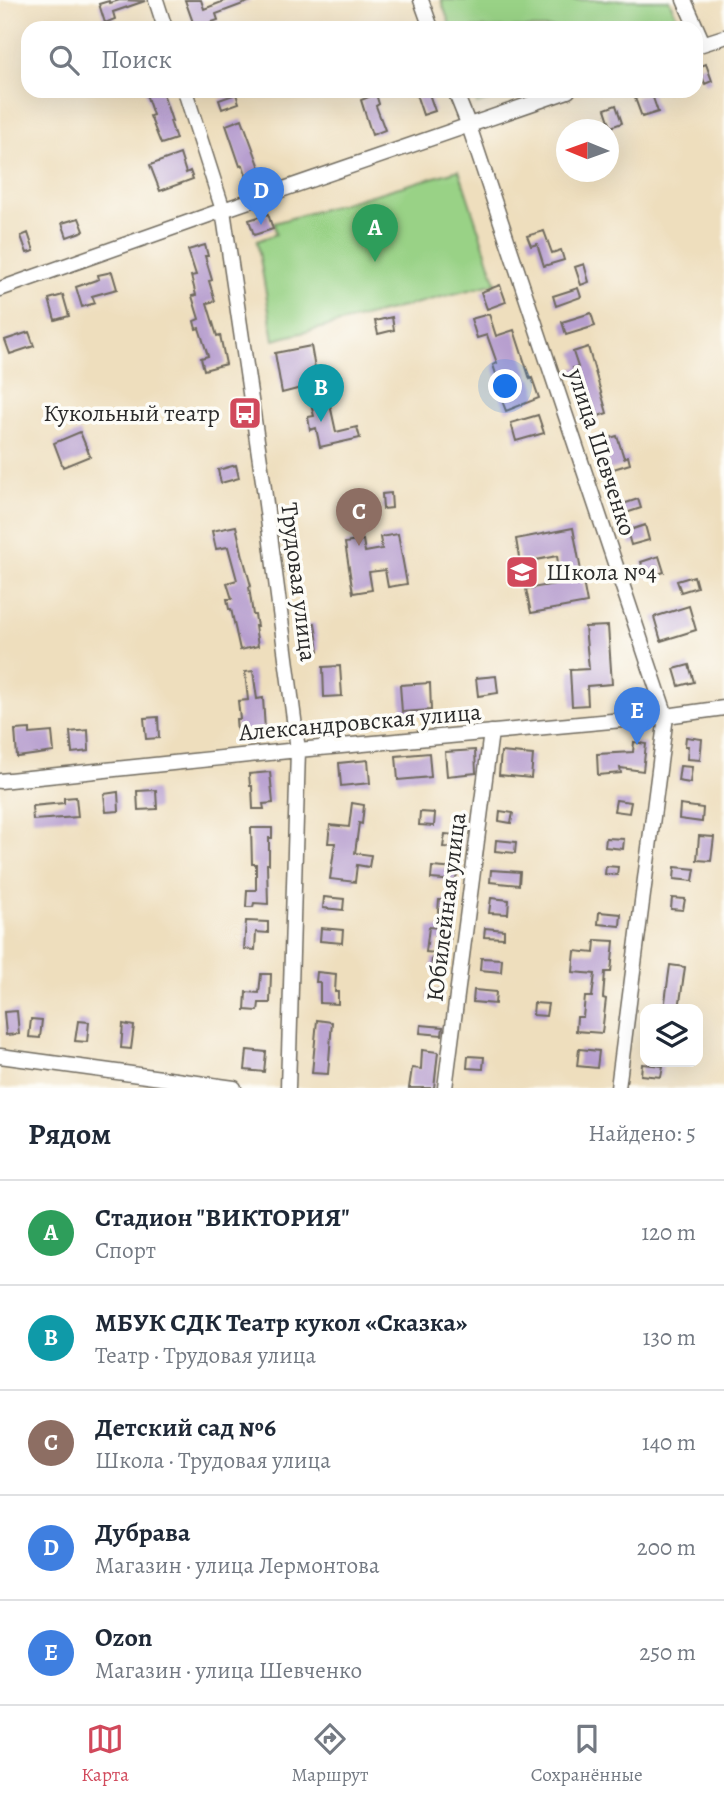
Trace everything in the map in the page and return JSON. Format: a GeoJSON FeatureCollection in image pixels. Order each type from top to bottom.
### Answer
{"type":"FeatureCollection","features":[{"type":"Feature","properties":{"kind":"street"},"geometry":{"type":"LineString","coordinates":[[156,0],[163,21]]}},
{"type":"Feature","properties":{"kind":"street"},"geometry":{"type":"LineString","coordinates":[[421,0],[428,21]]}},
{"type":"Feature","properties":{"kind":"street"},"geometry":{"type":"LineString","coordinates":[[684,0],[692,21]]}},
{"type":"Feature","properties":{"kind":"street"},"geometry":{"type":"LineString","coordinates":[[703,43],[724,37]]}},
{"type":"Feature","properties":{"kind":"street","name":"Трудовая улица"},"geometry":{"type":"LineString","coordinates":[[187,98],[223,210],[299,750],[288,1088]]}},
{"type":"Feature","properties":{"kind":"street","name":"улица Шевченко"},"geometry":{"type":"LineString","coordinates":[[458,98],[666,716],[618,1088]]}},
{"type":"Feature","properties":{"kind":"street"},"geometry":{"type":"LineString","coordinates":[[0,289],[550,98]]}},
{"type":"Feature","properties":{"kind":"street","name":"Александровская улица"},"geometry":{"type":"LineString","coordinates":[[0,781],[666,716],[724,708]]}},
{"type":"Feature","properties":{"kind":"street","name":"Юбилейная улица"},"geometry":{"type":"LineString","coordinates":[[445,1088],[491,732]]}},
{"type":"Feature","properties":{"kind":"street"},"geometry":{"type":"LineString","coordinates":[[0,1056],[234,1088]]}},
{"type":"Feature","properties":{"kind":"green space"},"geometry":{"type":"Polygon","coordinates":[[[441,0],[669,0],[679,21],[448,21],[441,0]]]}},
{"type":"Feature","properties":{"kind":"green space"},"geometry":{"type":"Polygon","coordinates":[[[475,98],[496,98],[477,104],[475,98]]]}},
{"type":"Feature","properties":{"kind":"green space"},"geometry":{"type":"Polygon","coordinates":[[[459,170],[496,283],[274,340],[257,241],[276,234],[274,223],[459,170]]]}},
{"type":"Feature","properties":{"kind":"building"},"geometry":{"type":"Polygon","coordinates":[[[120,0],[145,1],[113,12],[115,19],[104,21],[99,4],[120,0]]]}},
{"type":"Feature","properties":{"kind":"building"},"geometry":{"type":"Polygon","coordinates":[[[185,0],[201,0],[204,9],[227,0],[251,1],[216,14],[218,20],[215,21],[192,21],[185,0]]]}},
{"type":"Feature","properties":{"kind":"building"},"geometry":{"type":"Polygon","coordinates":[[[706,64],[712,81],[705,84],[703,79],[703,65],[706,64]]]}},
{"type":"Feature","properties":{"kind":"building"},"geometry":{"type":"Polygon","coordinates":[[[147,98],[164,98],[176,139],[161,144],[150,116],[153,115],[147,98]]]}},
{"type":"Feature","properties":{"kind":"building"},"geometry":{"type":"Polygon","coordinates":[[[237,98],[239,103],[222,109],[219,100],[237,98]]]}},
{"type":"Feature","properties":{"kind":"building"},"geometry":{"type":"Polygon","coordinates":[[[377,98],[379,104],[376,106],[385,130],[372,135],[361,100],[377,98]]]}},
{"type":"Feature","properties":{"kind":"building"},"geometry":{"type":"Polygon","coordinates":[[[417,98],[430,98],[435,111],[423,115],[417,98]]]}},
{"type":"Feature","properties":{"kind":"building"},"geometry":{"type":"Polygon","coordinates":[[[635,98],[653,98],[658,112],[642,117],[635,98]]]}},
{"type":"Feature","properties":{"kind":"building"},"geometry":{"type":"Polygon","coordinates":[[[616,105],[622,123],[619,124],[619,119],[608,119],[605,109],[616,105]]]}},
{"type":"Feature","properties":{"kind":"building"},"geometry":{"type":"Polygon","coordinates":[[[242,119],[262,173],[247,178],[226,125],[242,119]]]}},
{"type":"Feature","properties":{"kind":"building"},"geometry":{"type":"Polygon","coordinates":[[[180,154],[186,173],[190,171],[193,179],[160,191],[150,165],[180,154]]]}},
{"type":"Feature","properties":{"kind":"building"},"geometry":{"type":"Polygon","coordinates":[[[268,214],[273,229],[254,235],[249,220],[268,214]]]}},
{"type":"Feature","properties":{"kind":"building"},"geometry":{"type":"Polygon","coordinates":[[[79,218],[84,231],[67,237],[62,223],[79,218]]]}},
{"type":"Feature","properties":{"kind":"building"},"geometry":{"type":"Polygon","coordinates":[[[544,231],[552,253],[561,250],[564,260],[544,266],[537,244],[531,246],[527,236],[544,231]]]}},
{"type":"Feature","properties":{"kind":"building"},"geometry":{"type":"Polygon","coordinates":[[[28,233],[34,251],[27,253],[21,236],[28,233]]]}},
{"type":"Feature","properties":{"kind":"building"},"geometry":{"type":"Polygon","coordinates":[[[205,245],[208,256],[205,256],[212,280],[209,281],[215,301],[207,303],[217,336],[220,335],[226,364],[204,370],[201,358],[208,356],[194,321],[199,319],[192,296],[196,295],[191,276],[196,275],[188,250],[205,245]]]}},
{"type":"Feature","properties":{"kind":"building"},"geometry":{"type":"Polygon","coordinates":[[[584,264],[589,282],[581,285],[575,267],[584,264]]]}},
{"type":"Feature","properties":{"kind":"building"},"geometry":{"type":"Polygon","coordinates":[[[112,272],[117,289],[92,296],[95,303],[82,307],[76,287],[99,279],[98,275],[112,272]]]}},
{"type":"Feature","properties":{"kind":"building"},"geometry":{"type":"Polygon","coordinates":[[[500,285],[506,302],[487,309],[481,292],[500,285]]]}},
{"type":"Feature","properties":{"kind":"building"},"geometry":{"type":"Polygon","coordinates":[[[578,288],[581,297],[556,306],[553,296],[578,288]]]}},
{"type":"Feature","properties":{"kind":"building"},"geometry":{"type":"Polygon","coordinates":[[[63,295],[69,316],[55,320],[49,299],[63,295]]]}},
{"type":"Feature","properties":{"kind":"building"},"geometry":{"type":"Polygon","coordinates":[[[591,313],[595,326],[566,335],[562,322],[591,313]]]}},
{"type":"Feature","properties":{"kind":"building"},"geometry":{"type":"Polygon","coordinates":[[[489,314],[496,336],[514,330],[539,398],[506,411],[493,365],[497,363],[487,335],[477,338],[471,319],[489,314]]]}},
{"type":"Feature","properties":{"kind":"building"},"geometry":{"type":"Polygon","coordinates":[[[392,317],[394,330],[378,334],[375,321],[392,317]]]}},
{"type":"Feature","properties":{"kind":"building"},"geometry":{"type":"Polygon","coordinates":[[[29,332],[34,346],[10,354],[5,340],[29,332]]]}},
{"type":"Feature","properties":{"kind":"building"},"geometry":{"type":"Polygon","coordinates":[[[311,346],[316,374],[322,373],[324,382],[282,393],[275,353],[311,346]]]}},
{"type":"Feature","properties":{"kind":"building"},"geometry":{"type":"Polygon","coordinates":[[[588,347],[607,413],[593,418],[579,377],[576,377],[573,368],[578,367],[573,352],[588,347]]]}},
{"type":"Feature","properties":{"kind":"building"},"geometry":{"type":"Polygon","coordinates":[[[329,400],[336,432],[357,427],[360,438],[320,447],[316,428],[310,430],[308,417],[314,416],[311,404],[329,400]]]}},
{"type":"Feature","properties":{"kind":"building"},"geometry":{"type":"Polygon","coordinates":[[[538,415],[544,433],[516,441],[511,423],[538,415]]]}},
{"type":"Feature","properties":{"kind":"building"},"geometry":{"type":"Polygon","coordinates":[[[80,432],[90,456],[63,467],[54,443],[80,432]]]}},
{"type":"Feature","properties":{"kind":"building"},"geometry":{"type":"Polygon","coordinates":[[[617,436],[624,458],[628,456],[630,464],[610,470],[599,441],[617,436]]]}},
{"type":"Feature","properties":{"kind":"building"},"geometry":{"type":"Polygon","coordinates":[[[236,465],[239,478],[221,483],[218,470],[236,465]]]}},
{"type":"Feature","properties":{"kind":"building"},"geometry":{"type":"Polygon","coordinates":[[[391,493],[392,508],[383,509],[382,494],[391,493]]]}},
{"type":"Feature","properties":{"kind":"building"},"geometry":{"type":"Polygon","coordinates":[[[638,499],[641,508],[623,514],[620,505],[638,499]]]}},
{"type":"Feature","properties":{"kind":"building"},"geometry":{"type":"Polygon","coordinates":[[[645,525],[649,540],[631,545],[627,531],[645,525]]]}},
{"type":"Feature","properties":{"kind":"building"},"geometry":{"type":"Polygon","coordinates":[[[236,526],[251,586],[249,587],[258,646],[240,650],[227,599],[232,599],[227,583],[237,580],[228,547],[216,549],[212,531],[236,526]]]}},
{"type":"Feature","properties":{"kind":"building"},"geometry":{"type":"Polygon","coordinates":[[[573,528],[587,603],[531,613],[526,589],[561,583],[557,556],[520,563],[516,539],[573,528]]]}},
{"type":"Feature","properties":{"kind":"building"},"geometry":{"type":"Polygon","coordinates":[[[398,534],[407,584],[388,587],[385,570],[369,572],[372,590],[353,593],[345,543],[363,540],[365,552],[382,549],[380,537],[398,534]]]}},
{"type":"Feature","properties":{"kind":"building"},"geometry":{"type":"Polygon","coordinates":[[[659,556],[664,572],[646,578],[641,562],[659,556]]]}},
{"type":"Feature","properties":{"kind":"building"},"geometry":{"type":"Polygon","coordinates":[[[694,576],[697,587],[681,592],[677,581],[694,576]]]}},
{"type":"Feature","properties":{"kind":"building"},"geometry":{"type":"Polygon","coordinates":[[[689,606],[696,630],[661,641],[654,617],[689,606]]]}},
{"type":"Feature","properties":{"kind":"building"},"geometry":{"type":"Polygon","coordinates":[[[315,623],[319,651],[306,652],[302,626],[315,623]]]}},
{"type":"Feature","properties":{"kind":"building"},"geometry":{"type":"Polygon","coordinates":[[[608,626],[612,684],[587,686],[588,705],[572,706],[570,670],[589,669],[585,627],[608,626]]]}},
{"type":"Feature","properties":{"kind":"building"},"geometry":{"type":"Polygon","coordinates":[[[689,665],[694,682],[679,686],[674,669],[689,665]]]}},
{"type":"Feature","properties":{"kind":"building"},"geometry":{"type":"Polygon","coordinates":[[[340,666],[342,696],[324,697],[323,667],[340,666]]]}},
{"type":"Feature","properties":{"kind":"building"},"geometry":{"type":"Polygon","coordinates":[[[253,671],[257,699],[263,698],[265,730],[237,732],[236,719],[240,719],[238,701],[248,700],[245,672],[253,671]]]}},
{"type":"Feature","properties":{"kind":"building"},"geometry":{"type":"Polygon","coordinates":[[[496,676],[498,693],[478,696],[476,678],[496,676]]]}},
{"type":"Feature","properties":{"kind":"building"},"geometry":{"type":"Polygon","coordinates":[[[430,683],[431,710],[402,712],[400,685],[430,683]]]}},
{"type":"Feature","properties":{"kind":"building"},"geometry":{"type":"Polygon","coordinates":[[[158,717],[159,738],[146,739],[144,718],[158,717]]]}},
{"type":"Feature","properties":{"kind":"building"},"geometry":{"type":"Polygon","coordinates":[[[30,729],[30,734],[52,732],[54,752],[17,757],[15,730],[30,729]]]}},
{"type":"Feature","properties":{"kind":"building"},"geometry":{"type":"Polygon","coordinates":[[[88,730],[89,751],[72,753],[70,732],[88,730]]]}},
{"type":"Feature","properties":{"kind":"building"},"geometry":{"type":"Polygon","coordinates":[[[686,737],[702,739],[700,760],[687,759],[686,737]]]}},
{"type":"Feature","properties":{"kind":"building"},"geometry":{"type":"Polygon","coordinates":[[[634,742],[646,744],[643,771],[620,768],[621,773],[598,775],[597,754],[633,752],[634,742]]]}},
{"type":"Feature","properties":{"kind":"building"},"geometry":{"type":"Polygon","coordinates":[[[475,750],[476,773],[447,776],[445,752],[475,750]]]}},
{"type":"Feature","properties":{"kind":"building"},"geometry":{"type":"Polygon","coordinates":[[[501,752],[533,755],[531,778],[499,775],[501,752]]]}},
{"type":"Feature","properties":{"kind":"building"},"geometry":{"type":"Polygon","coordinates":[[[429,753],[431,777],[398,780],[396,756],[429,753]]]}},
{"type":"Feature","properties":{"kind":"building"},"geometry":{"type":"Polygon","coordinates":[[[368,760],[370,783],[341,786],[339,763],[368,760]]]}},
{"type":"Feature","properties":{"kind":"building"},"geometry":{"type":"Polygon","coordinates":[[[680,766],[692,767],[690,783],[678,781],[680,766]]]}},
{"type":"Feature","properties":{"kind":"building"},"geometry":{"type":"Polygon","coordinates":[[[270,772],[273,803],[263,804],[264,809],[253,809],[249,774],[270,772]]]}},
{"type":"Feature","properties":{"kind":"building"},"geometry":{"type":"Polygon","coordinates":[[[156,790],[157,809],[138,810],[137,791],[156,790]]]}},
{"type":"Feature","properties":{"kind":"building"},"geometry":{"type":"Polygon","coordinates":[[[118,792],[119,811],[106,812],[104,794],[118,792]]]}},
{"type":"Feature","properties":{"kind":"building"},"geometry":{"type":"Polygon","coordinates":[[[76,797],[78,817],[33,820],[32,806],[64,803],[64,798],[76,797]]]}},
{"type":"Feature","properties":{"kind":"building"},"geometry":{"type":"Polygon","coordinates":[[[616,800],[631,802],[629,813],[614,811],[616,800]]]}},
{"type":"Feature","properties":{"kind":"building"},"geometry":{"type":"Polygon","coordinates":[[[352,803],[364,805],[355,853],[371,855],[369,867],[357,865],[355,882],[330,879],[335,843],[328,843],[330,825],[349,827],[352,803]]]}},
{"type":"Feature","properties":{"kind":"building"},"geometry":{"type":"Polygon","coordinates":[[[680,805],[703,808],[702,822],[679,819],[680,805]]]}},
{"type":"Feature","properties":{"kind":"building"},"geometry":{"type":"Polygon","coordinates":[[[500,811],[513,813],[511,823],[499,821],[500,811]]]}},
{"type":"Feature","properties":{"kind":"building"},"geometry":{"type":"Polygon","coordinates":[[[420,812],[435,813],[434,826],[419,825],[420,812]]]}},
{"type":"Feature","properties":{"kind":"building"},"geometry":{"type":"Polygon","coordinates":[[[251,828],[272,828],[267,864],[268,904],[254,903],[253,907],[246,907],[247,890],[256,890],[251,828]]]}},
{"type":"Feature","properties":{"kind":"building"},"geometry":{"type":"Polygon","coordinates":[[[445,834],[463,836],[462,848],[443,847],[445,834]]]}},
{"type":"Feature","properties":{"kind":"building"},"geometry":{"type":"Polygon","coordinates":[[[699,836],[714,837],[711,861],[697,860],[699,836]]]}},
{"type":"Feature","properties":{"kind":"building"},"geometry":{"type":"Polygon","coordinates":[[[606,838],[624,839],[623,849],[605,847],[606,838]]]}},
{"type":"Feature","properties":{"kind":"building"},"geometry":{"type":"Polygon","coordinates":[[[496,840],[516,842],[515,853],[495,851],[496,840]]]}},
{"type":"Feature","properties":{"kind":"building"},"geometry":{"type":"Polygon","coordinates":[[[606,866],[618,867],[617,875],[605,874],[606,866]]]}},
{"type":"Feature","properties":{"kind":"building"},"geometry":{"type":"Polygon","coordinates":[[[432,867],[457,869],[456,881],[431,879],[432,867]]]}},
{"type":"Feature","properties":{"kind":"building"},"geometry":{"type":"Polygon","coordinates":[[[675,867],[695,869],[693,881],[674,879],[675,867]]]}},
{"type":"Feature","properties":{"kind":"building"},"geometry":{"type":"Polygon","coordinates":[[[491,870],[520,872],[519,885],[490,882],[491,870]]]}},
{"type":"Feature","properties":{"kind":"building"},"geometry":{"type":"Polygon","coordinates":[[[324,897],[344,899],[343,910],[323,908],[324,897]]]}},
{"type":"Feature","properties":{"kind":"building"},"geometry":{"type":"Polygon","coordinates":[[[491,898],[509,900],[508,914],[489,913],[491,898]]]}},
{"type":"Feature","properties":{"kind":"building"},"geometry":{"type":"Polygon","coordinates":[[[672,898],[685,899],[683,910],[671,909],[672,898]]]}},
{"type":"Feature","properties":{"kind":"building"},"geometry":{"type":"Polygon","coordinates":[[[439,900],[454,901],[453,914],[438,912],[439,900]]]}},
{"type":"Feature","properties":{"kind":"building"},"geometry":{"type":"Polygon","coordinates":[[[599,912],[621,914],[620,926],[598,924],[599,912]]]}},
{"type":"Feature","properties":{"kind":"building"},"geometry":{"type":"Polygon","coordinates":[[[246,921],[268,922],[268,933],[256,932],[255,950],[244,949],[246,921]]]}},
{"type":"Feature","properties":{"kind":"building"},"geometry":{"type":"Polygon","coordinates":[[[429,927],[451,929],[450,942],[437,941],[436,953],[426,952],[429,927]]]}},
{"type":"Feature","properties":{"kind":"building"},"geometry":{"type":"Polygon","coordinates":[[[321,928],[343,930],[342,943],[320,941],[321,928]]]}},
{"type":"Feature","properties":{"kind":"building"},"geometry":{"type":"Polygon","coordinates":[[[485,928],[504,930],[504,938],[484,937],[485,928]]]}},
{"type":"Feature","properties":{"kind":"building"},"geometry":{"type":"Polygon","coordinates":[[[595,940],[614,941],[611,972],[605,972],[603,998],[606,999],[602,1033],[576,1031],[577,1017],[583,1017],[585,997],[592,997],[595,974],[573,972],[575,951],[594,953],[595,940]]]}},
{"type":"Feature","properties":{"kind":"building"},"geometry":{"type":"Polygon","coordinates":[[[432,958],[448,960],[447,971],[431,970],[432,958]]]}},
{"type":"Feature","properties":{"kind":"building"},"geometry":{"type":"Polygon","coordinates":[[[481,958],[502,959],[501,972],[480,970],[481,958]]]}},
{"type":"Feature","properties":{"kind":"building"},"geometry":{"type":"Polygon","coordinates":[[[670,965],[685,967],[680,1004],[665,1004],[670,965]]]}},
{"type":"Feature","properties":{"kind":"building"},"geometry":{"type":"Polygon","coordinates":[[[317,972],[336,974],[335,992],[338,992],[338,1004],[320,1003],[317,972]]]}},
{"type":"Feature","properties":{"kind":"building"},"geometry":{"type":"Polygon","coordinates":[[[261,974],[271,974],[270,1003],[259,1003],[258,1011],[245,1010],[246,992],[259,993],[261,974]]]}},
{"type":"Feature","properties":{"kind":"building"},"geometry":{"type":"Polygon","coordinates":[[[428,989],[443,991],[442,1001],[427,1000],[428,989]]]}},
{"type":"Feature","properties":{"kind":"building"},"geometry":{"type":"Polygon","coordinates":[[[474,990],[496,992],[495,1004],[473,1002],[474,990]]]}},
{"type":"Feature","properties":{"kind":"building"},"geometry":{"type":"Polygon","coordinates":[[[534,1003],[548,1004],[546,1016],[533,1015],[534,1003]]]}},
{"type":"Feature","properties":{"kind":"building"},"geometry":{"type":"Polygon","coordinates":[[[17,1011],[19,1034],[6,1035],[4,1012],[17,1011]]]}},
{"type":"Feature","properties":{"kind":"building"},"geometry":{"type":"Polygon","coordinates":[[[31,1019],[42,1020],[40,1038],[29,1037],[31,1019]]]}},
{"type":"Feature","properties":{"kind":"building"},"geometry":{"type":"Polygon","coordinates":[[[317,1020],[332,1022],[328,1074],[312,1073],[317,1020]]]}},
{"type":"Feature","properties":{"kind":"building"},"geometry":{"type":"Polygon","coordinates":[[[78,1021],[89,1022],[87,1042],[75,1041],[78,1021]]]}},
{"type":"Feature","properties":{"kind":"building"},"geometry":{"type":"Polygon","coordinates":[[[123,1024],[134,1026],[131,1049],[121,1048],[123,1024]]]}},
{"type":"Feature","properties":{"kind":"building"},"geometry":{"type":"Polygon","coordinates":[[[421,1025],[443,1027],[442,1035],[420,1033],[421,1025]]]}},
{"type":"Feature","properties":{"kind":"building"},"geometry":{"type":"Polygon","coordinates":[[[579,1049],[599,1051],[597,1068],[577,1066],[579,1049]]]}},
{"type":"Feature","properties":{"kind":"building"},"geometry":{"type":"Polygon","coordinates":[[[247,1050],[266,1052],[264,1072],[245,1070],[247,1050]]]}},
{"type":"Feature","properties":{"kind":"building"},"geometry":{"type":"Polygon","coordinates":[[[422,1050],[438,1052],[434,1088],[409,1088],[412,1068],[421,1069],[422,1050]]]}},
{"type":"Feature","properties":{"kind":"building"},"geometry":{"type":"Polygon","coordinates":[[[468,1056],[484,1057],[483,1069],[467,1068],[468,1056]]]}},
{"type":"Feature","properties":{"kind":"building"},"geometry":{"type":"Polygon","coordinates":[[[642,1067],[663,1067],[661,1077],[641,1075],[642,1067]]]}},
{"type":"Feature","properties":{"kind":"place","name":"Дубрава"},"geometry":{"type":"Point","coordinates":[261,225]}},
{"type":"Feature","properties":{"kind":"place","name":"Стадион \"ВИКТОРИЯ\""},"geometry":{"type":"Point","coordinates":[375,262]}},
{"type":"Feature","properties":{"kind":"place","name":"Кукольный театр"},"geometry":{"type":"Point","coordinates":[245,413]}},
{"type":"Feature","properties":{"kind":"place","name":"МБУК СДК Театр кукол «Сказка»"},"geometry":{"type":"Point","coordinates":[321,422]}},
{"type":"Feature","properties":{"kind":"place","name":"Детский сад №6"},"geometry":{"type":"Point","coordinates":[359,546]}},
{"type":"Feature","properties":{"kind":"place","name":"Школа №4"},"geometry":{"type":"Point","coordinates":[522,572]}},
{"type":"Feature","properties":{"kind":"place","name":"Ozon"},"geometry":{"type":"Point","coordinates":[637,745]}}]}
